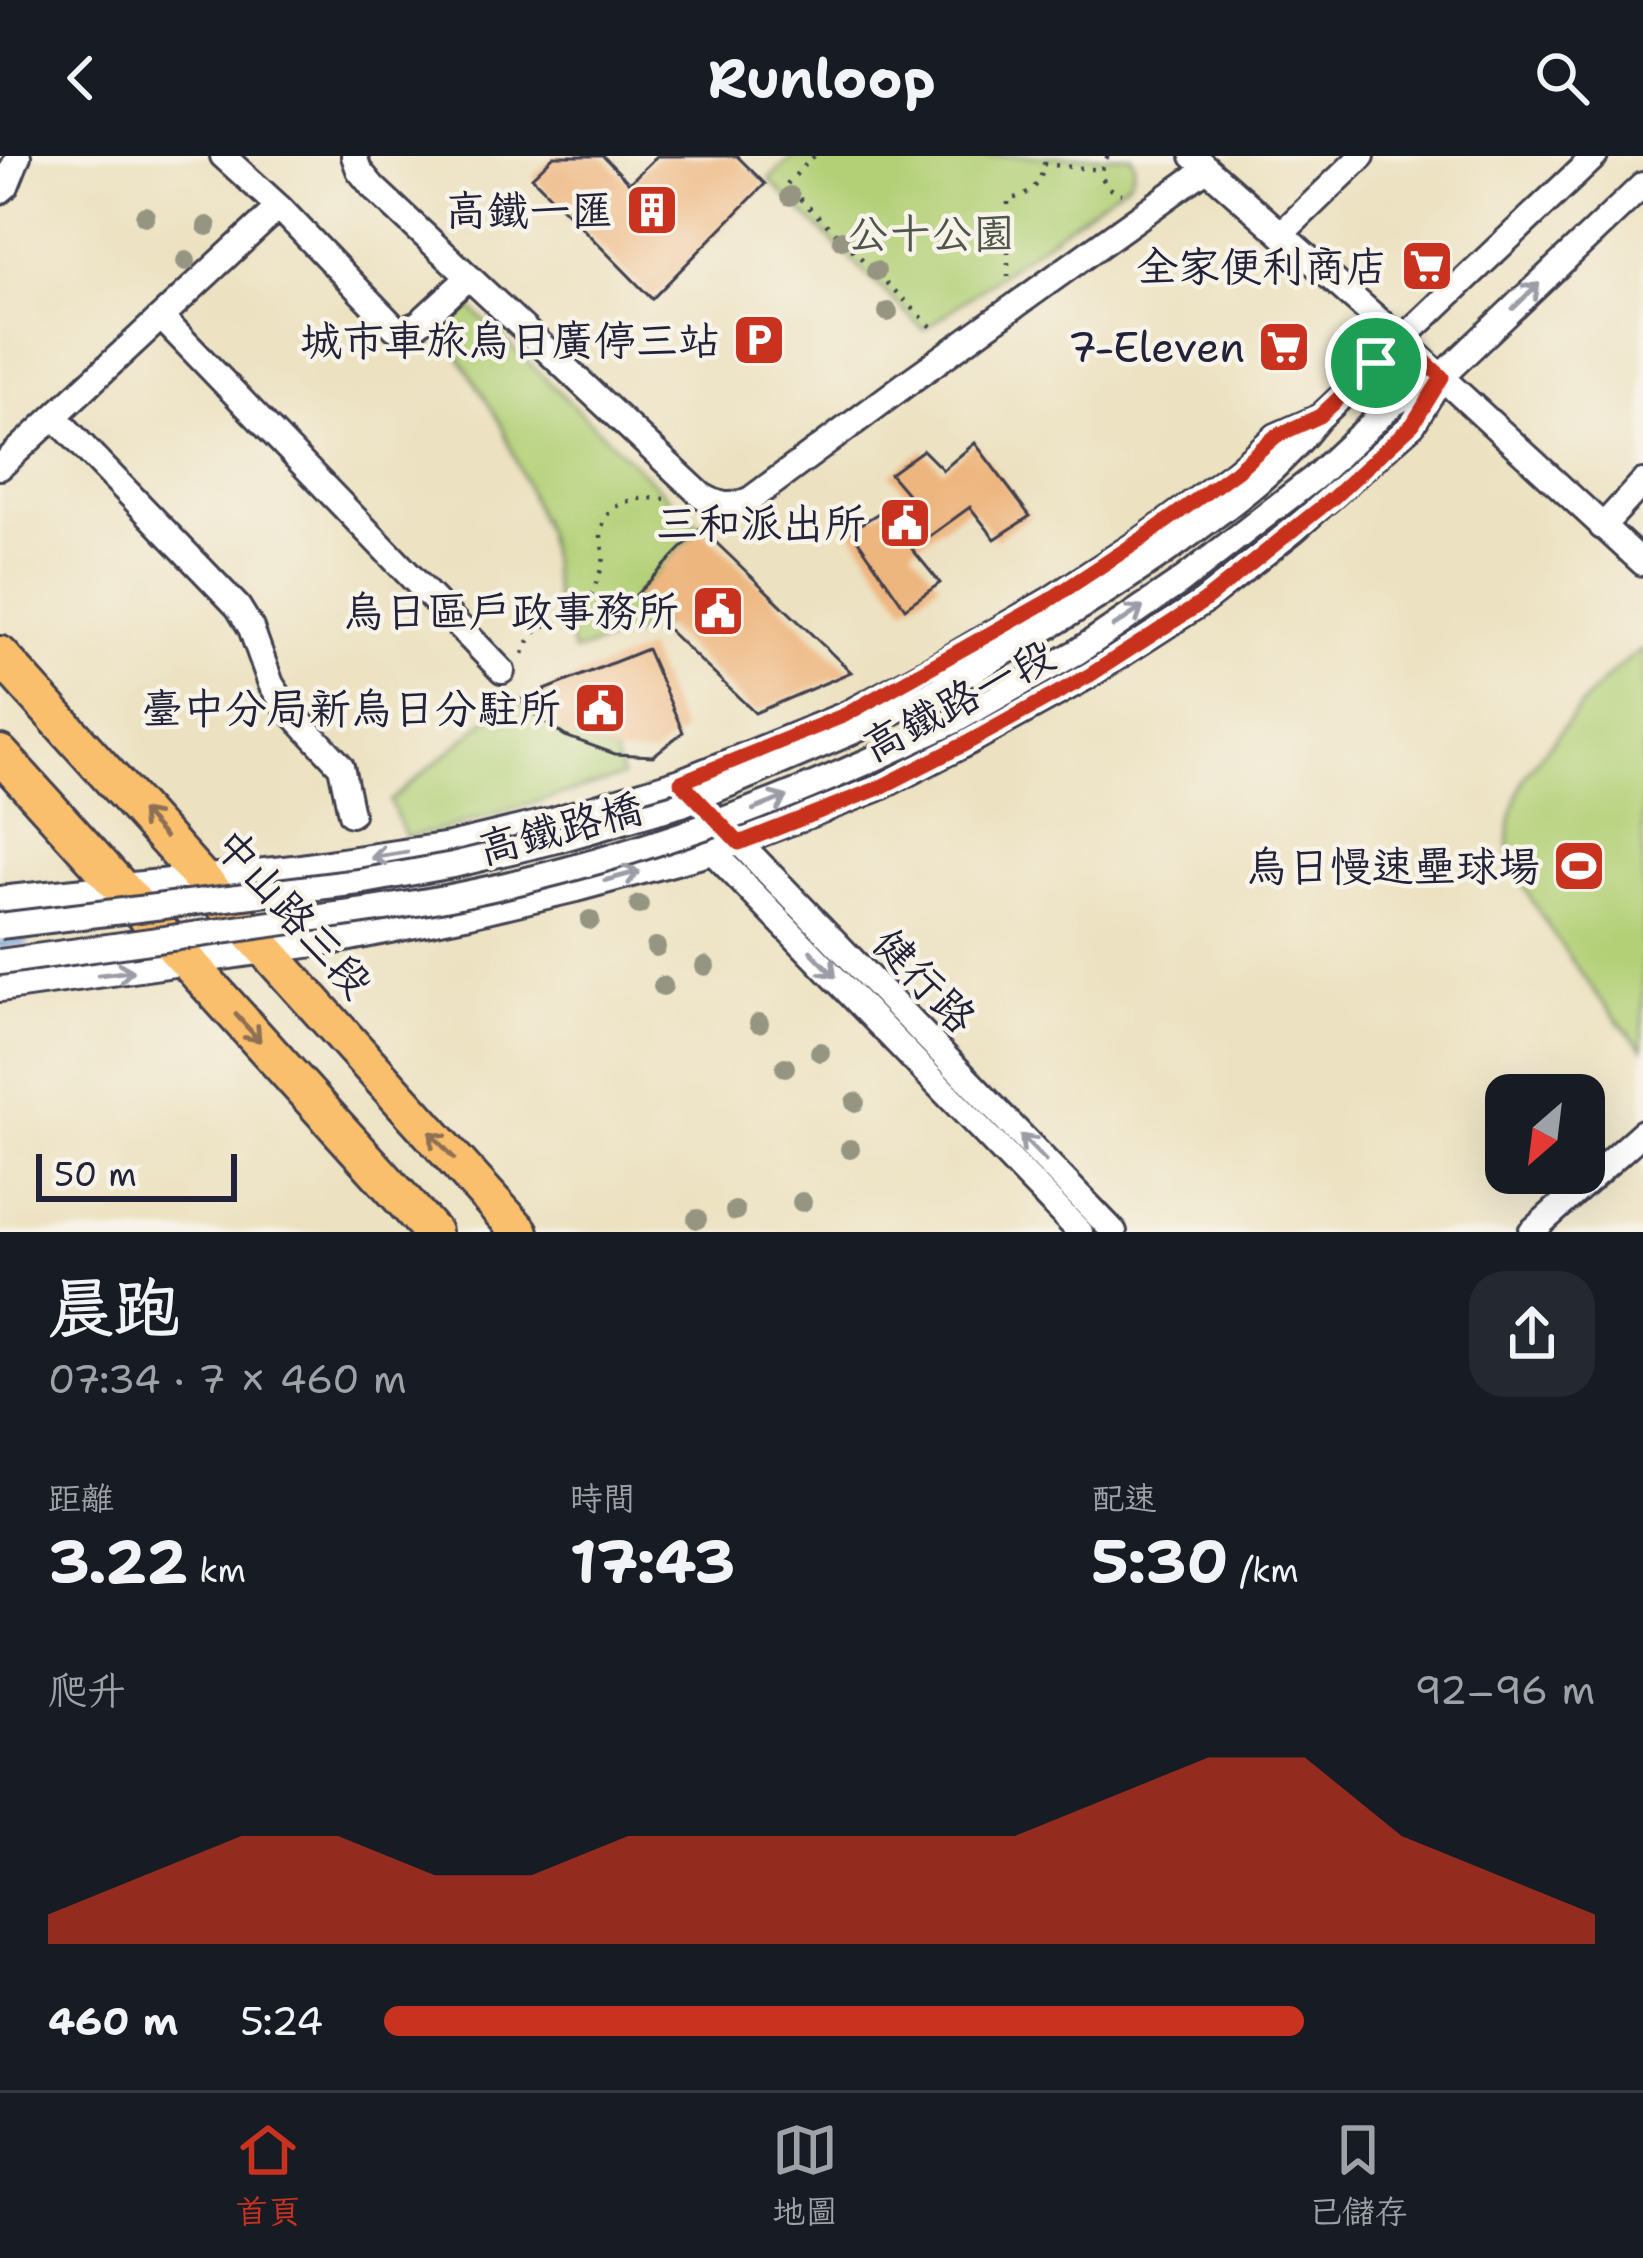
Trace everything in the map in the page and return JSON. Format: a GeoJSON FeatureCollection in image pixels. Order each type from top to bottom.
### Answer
{"type":"FeatureCollection","features":[{"type":"Feature","properties":{"kind":"main road","name":"中山路三段"},"geometry":{"type":"LineString","coordinates":[[0,655],[520,1232]]}},
{"type":"Feature","properties":{"kind":"main road"},"geometry":{"type":"LineString","coordinates":[[0,754],[432,1232]]}},
{"type":"Feature","properties":{"kind":"street"},"geometry":{"type":"LineString","coordinates":[[2,185],[17,156]]}},
{"type":"Feature","properties":{"kind":"street"},"geometry":{"type":"LineString","coordinates":[[223,156],[395,328],[418,325],[469,277]]}},
{"type":"Feature","properties":{"kind":"street"},"geometry":{"type":"LineString","coordinates":[[354,156],[373,187],[701,494],[726,507],[751,500],[1200,162],[1643,563]]}},
{"type":"Feature","properties":{"kind":"street"},"geometry":{"type":"LineString","coordinates":[[1282,234],[1363,156]]}},
{"type":"Feature","properties":{"kind":"street","name":"高鐵路一段"},"geometry":{"type":"LineString","coordinates":[[0,899],[358,860],[450,845],[681,782],[845,715],[1048,601],[1236,471],[1276,436],[1320,416],[1594,156]]}},
{"type":"Feature","properties":{"kind":"street","name":"高鐵路一段"},"geometry":{"type":"LineString","coordinates":[[0,989],[335,941],[470,914],[712,852],[879,788],[1090,675],[1203,602],[1334,497],[1413,424],[1442,377],[1643,185]]}},
{"type":"Feature","properties":{"kind":"street"},"geometry":{"type":"LineString","coordinates":[[0,466],[279,207]]}},
{"type":"Feature","properties":{"kind":"street"},"geometry":{"type":"LineString","coordinates":[[160,317],[502,671]]}},
{"type":"Feature","properties":{"kind":"street","name":"高鐵路橋"},"geometry":{"type":"LineString","coordinates":[[0,962],[459,895],[567,870],[704,829],[868,764],[1077,652],[1180,582],[1315,477],[1394,404],[1442,377]]}},
{"type":"Feature","properties":{"kind":"street","name":"高鐵路橋"},"geometry":{"type":"LineString","coordinates":[[0,926],[359,882],[557,840],[682,805],[854,731],[1058,623],[1252,489],[1292,452],[1320,416]]}},
{"type":"Feature","properties":{"kind":"street"},"geometry":{"type":"LineString","coordinates":[[55,417],[238,608],[278,695],[341,766],[351,814]]}},
{"type":"Feature","properties":{"kind":"street"},"geometry":{"type":"LineString","coordinates":[[1602,527],[1643,482]]}},
{"type":"Feature","properties":{"kind":"street","name":"健行路"},"geometry":{"type":"LineString","coordinates":[[681,782],[1114,1232]]}},
{"type":"Feature","properties":{"kind":"street","name":"健行路"},"geometry":{"type":"LineString","coordinates":[[653,790],[1081,1232]]}},
{"type":"Feature","properties":{"kind":"street"},"geometry":{"type":"LineString","coordinates":[[1531,1232],[1643,1132]]}},
{"type":"Feature","properties":{"kind":"path"},"geometry":{"type":"LineString","coordinates":[[814,156],[786,185],[935,330]]}},
{"type":"Feature","properties":{"kind":"path"},"geometry":{"type":"LineString","coordinates":[[1108,156],[1101,170],[1106,186],[1122,194]]}},
{"type":"Feature","properties":{"kind":"path"},"geometry":{"type":"LineString","coordinates":[[1008,277],[1008,199],[1032,190],[1044,164],[1101,170]]}},
{"type":"Feature","properties":{"kind":"path"},"geometry":{"type":"LineString","coordinates":[[502,671],[514,669],[521,661],[532,633],[543,624],[576,619],[604,559],[602,528],[616,505],[631,499],[672,500]]}},
{"type":"Feature","properties":{"kind":"green space","name":"公十公園"},"geometry":{"type":"Polygon","coordinates":[[[793,156],[1132,156],[1134,172],[1129,181],[924,330],[769,180],[793,156]]]}},
{"type":"Feature","properties":{"kind":"green space"},"geometry":{"type":"Polygon","coordinates":[[[464,301],[701,528],[634,597],[663,625],[574,652],[556,602],[547,537],[501,424],[437,327],[464,301]]]}},
{"type":"Feature","properties":{"kind":"green space","name":"烏日慢速壘球場"},"geometry":{"type":"Polygon","coordinates":[[[1643,649],[1643,1048],[1588,983],[1546,923],[1516,869],[1508,843],[1515,803],[1530,768],[1594,691],[1643,649]]]}},
{"type":"Feature","properties":{"kind":"green space"},"geometry":{"type":"Polygon","coordinates":[[[520,700],[564,733],[615,754],[622,777],[406,837],[390,801],[506,704],[520,700]]]}},
{"type":"Feature","properties":{"kind":"building","name":"高鐵一匯"},"geometry":{"type":"Polygon","coordinates":[[[554,156],[603,156],[629,183],[657,156],[737,156],[765,184],[652,299],[532,177],[554,156]]]}},
{"type":"Feature","properties":{"kind":"building","name":"三和派出所"},"geometry":{"type":"Polygon","coordinates":[[[975,443],[1030,516],[995,539],[970,507],[912,549],[940,583],[905,608],[851,530],[908,495],[890,474],[923,450],[943,470],[975,443]]]}},
{"type":"Feature","properties":{"kind":"building","name":"烏日區戶政事務所"},"geometry":{"type":"Polygon","coordinates":[[[701,528],[851,672],[755,713],[634,597],[701,528]]]}},
{"type":"Feature","properties":{"kind":"building","name":"臺中分局新烏日分駐所"},"geometry":{"type":"Polygon","coordinates":[[[647,649],[683,732],[653,756],[615,754],[565,736],[520,700],[647,649]]]}},
{"type":"Feature","properties":{"kind":"waterway"},"geometry":{"type":"LineString","coordinates":[[0,945],[25,942]]}},
{"type":"Feature","properties":{"kind":"place","name":"高鐵一匯"},"geometry":{"type":"Point","coordinates":[652,210]}},
{"type":"Feature","properties":{"kind":"place","name":"全家便利商店"},"geometry":{"type":"Point","coordinates":[1427,266]}},
{"type":"Feature","properties":{"kind":"place","name":"城市車旅烏日廣停三站"},"geometry":{"type":"Point","coordinates":[759,340]}},
{"type":"Feature","properties":{"kind":"place","name":"7-Eleven"},"geometry":{"type":"Point","coordinates":[1284,347]}},
{"type":"Feature","properties":{"kind":"place","name":"三和派出所"},"geometry":{"type":"Point","coordinates":[905,523]}},
{"type":"Feature","properties":{"kind":"place","name":"烏日區戶政事務所"},"geometry":{"type":"Point","coordinates":[718,611]}},
{"type":"Feature","properties":{"kind":"place","name":"臺中分局新烏日分駐所"},"geometry":{"type":"Point","coordinates":[600,708]}},
{"type":"Feature","properties":{"kind":"place","name":"烏日慢速壘球場"},"geometry":{"type":"Point","coordinates":[1579,866]}},
{"type":"Feature","properties":{"kind":"route"},"geometry":{"type":"LineString","coordinates":[[1401,340],[1442,377],[1413,424],[1334,497],[1203,602],[1090,675],[879,788],[739,843],[681,782],[845,715],[1048,601],[1236,471],[1276,436],[1320,416],[1376,363],[1401,340]]}}]}
